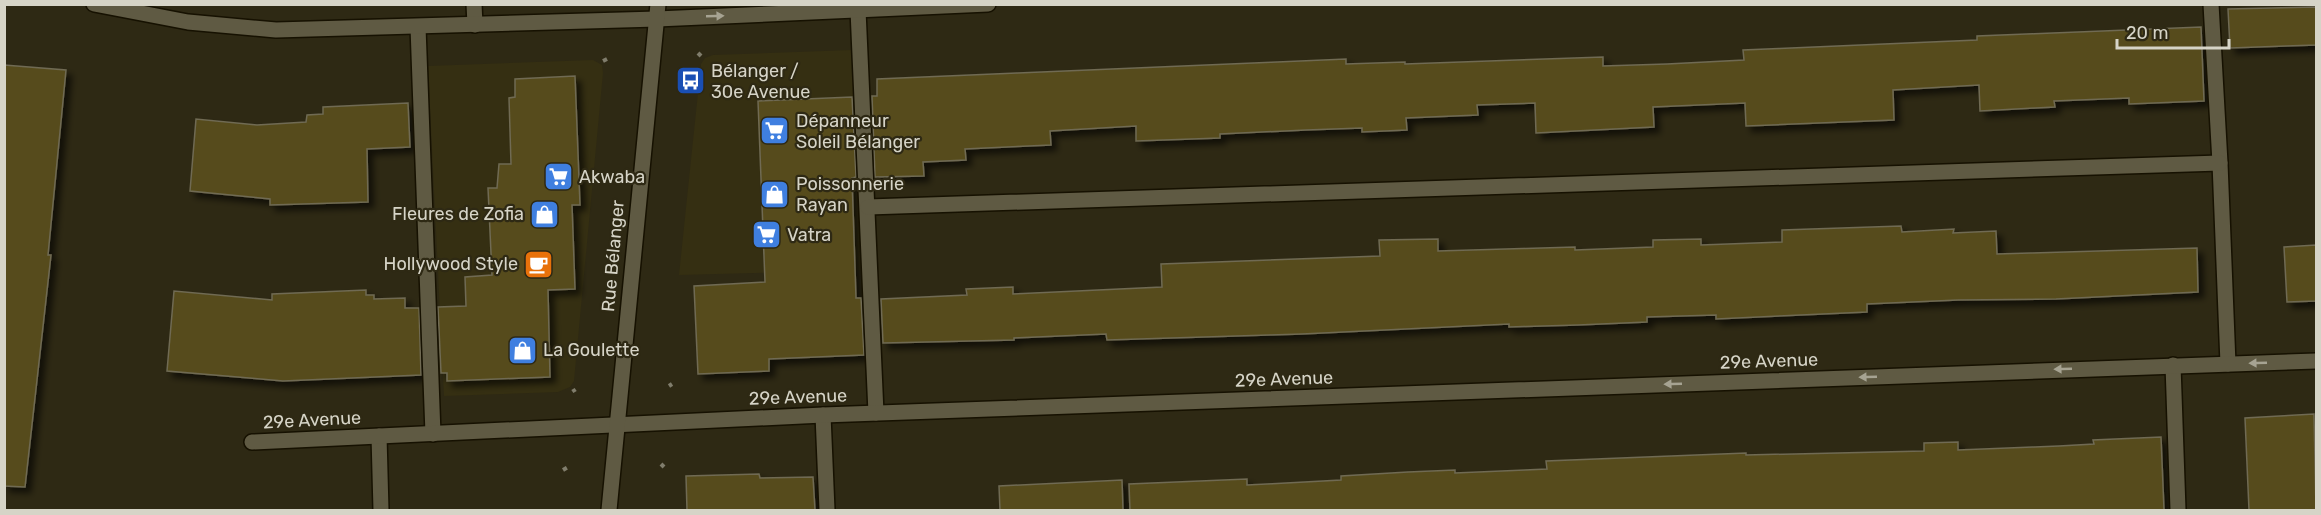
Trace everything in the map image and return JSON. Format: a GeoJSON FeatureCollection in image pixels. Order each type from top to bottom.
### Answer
{"type":"FeatureCollection","features":[{"type":"Feature","properties":{"kind":"street"},"geometry":{"type":"LineString","coordinates":[[94,4],[188,22],[276,30],[475,25],[657,12],[858,10],[988,4]]}},
{"type":"Feature","properties":{"kind":"street"},"geometry":{"type":"LineString","coordinates":[[474,4],[475,25]]}},
{"type":"Feature","properties":{"kind":"street"},"geometry":{"type":"LineString","coordinates":[[2211,4],[2228,364]]}},
{"type":"Feature","properties":{"kind":"street"},"geometry":{"type":"LineString","coordinates":[[858,10],[876,413]]}},
{"type":"Feature","properties":{"kind":"street","name":"Rue Bélanger"},"geometry":{"type":"LineString","coordinates":[[609,510],[657,12]]}},
{"type":"Feature","properties":{"kind":"street"},"geometry":{"type":"LineString","coordinates":[[418,27],[433,434]]}},
{"type":"Feature","properties":{"kind":"street"},"geometry":{"type":"LineString","coordinates":[[868,207],[2220,163]]}},
{"type":"Feature","properties":{"kind":"street","name":"29e Avenue"},"geometry":{"type":"LineString","coordinates":[[252,442],[823,415],[2316,361]]}},
{"type":"Feature","properties":{"kind":"street"},"geometry":{"type":"LineString","coordinates":[[2173,365],[2178,510]]}},
{"type":"Feature","properties":{"kind":"street"},"geometry":{"type":"LineString","coordinates":[[823,415],[827,510]]}},
{"type":"Feature","properties":{"kind":"street"},"geometry":{"type":"LineString","coordinates":[[379,436],[381,510]]}},
{"type":"Feature","properties":{"kind":"path"},"geometry":{"type":"LineString","coordinates":[[563,470],[568,467]]}},
{"type":"Feature","properties":{"kind":"shaded area"},"geometry":{"type":"Polygon","coordinates":[[[852,50],[861,270],[679,275],[701,64],[705,58],[713,55],[852,50]]]}},
{"type":"Feature","properties":{"kind":"shaded area"},"geometry":{"type":"Polygon","coordinates":[[[593,60],[602,65],[603,73],[574,381],[570,387],[558,392],[444,396],[428,66],[593,60]]]}},
{"type":"Feature","properties":{"kind":"building"},"geometry":{"type":"Polygon","coordinates":[[[2316,7],[2316,45],[2230,48],[2228,9],[2316,7]]]}},
{"type":"Feature","properties":{"kind":"building"},"geometry":{"type":"Polygon","coordinates":[[[2201,27],[2204,101],[2129,104],[2129,98],[2054,101],[2055,107],[1980,111],[1979,85],[1893,90],[1894,120],[1746,126],[1745,103],[1653,107],[1654,127],[1536,133],[1535,103],[1477,105],[1478,115],[1406,118],[1407,130],[1362,132],[1362,128],[1306,130],[1220,134],[1220,138],[1136,141],[1136,126],[1050,131],[1051,145],[965,149],[966,160],[923,162],[924,176],[875,177],[872,96],[877,96],[877,79],[1346,59],[1346,64],[1405,62],[1405,64],[1603,57],[1603,66],[1667,64],[1744,60],[1743,50],[1977,40],[1977,36],[2201,27]]]}},
{"type":"Feature","properties":{"kind":"building"},"geometry":{"type":"Polygon","coordinates":[[[4,65],[66,70],[48,255],[51,255],[25,487],[4,486],[4,65]]]}},
{"type":"Feature","properties":{"kind":"building"},"geometry":{"type":"Polygon","coordinates":[[[575,76],[580,205],[572,205],[575,289],[548,290],[550,377],[447,381],[447,373],[441,373],[438,307],[466,306],[465,277],[492,275],[488,188],[497,188],[499,164],[511,164],[509,98],[515,97],[515,79],[575,76]]]}},
{"type":"Feature","properties":{"kind":"building"},"geometry":{"type":"Polygon","coordinates":[[[852,97],[856,177],[852,178],[856,298],[861,298],[864,355],[769,359],[769,371],[698,374],[694,286],[765,282],[758,101],[852,97]]]}},
{"type":"Feature","properties":{"kind":"building"},"geometry":{"type":"Polygon","coordinates":[[[408,103],[410,147],[367,149],[368,202],[270,205],[270,199],[190,191],[196,119],[257,125],[306,122],[307,115],[323,114],[323,107],[408,103]]]}},
{"type":"Feature","properties":{"kind":"building"},"geometry":{"type":"Polygon","coordinates":[[[1901,226],[1902,232],[1954,229],[1953,233],[1996,231],[1997,254],[2197,248],[2198,292],[2056,299],[1867,304],[1867,312],[1716,319],[1716,315],[1647,317],[1647,322],[1578,325],[1509,327],[1509,324],[1107,340],[1106,334],[1014,338],[1014,340],[883,343],[881,299],[967,295],[966,289],[1013,287],[1013,294],[1162,287],[1161,264],[1380,256],[1379,240],[1438,239],[1438,251],[1575,247],[1575,250],[1653,247],[1653,240],[1701,239],[1701,245],[1782,242],[1782,230],[1901,226]]]}},
{"type":"Feature","properties":{"kind":"building"},"geometry":{"type":"Polygon","coordinates":[[[2316,245],[2316,301],[2287,302],[2284,247],[2316,245]]]}},
{"type":"Feature","properties":{"kind":"building"},"geometry":{"type":"Polygon","coordinates":[[[366,290],[366,295],[374,295],[374,299],[405,298],[405,308],[419,308],[421,375],[283,381],[167,371],[174,291],[272,300],[272,294],[366,290]]]}},
{"type":"Feature","properties":{"kind":"building"},"geometry":{"type":"Polygon","coordinates":[[[2314,414],[2316,510],[2249,510],[2245,418],[2314,414]]]}},
{"type":"Feature","properties":{"kind":"building"},"geometry":{"type":"Polygon","coordinates":[[[2161,437],[2164,510],[1130,510],[1129,484],[1247,479],[1247,485],[1341,480],[1341,476],[1408,472],[1455,470],[1455,473],[1547,469],[1546,461],[1746,453],[1746,455],[1924,451],[1924,443],[1958,442],[1958,450],[2094,444],[2093,440],[2161,437]]]}},
{"type":"Feature","properties":{"kind":"building"},"geometry":{"type":"Polygon","coordinates":[[[759,474],[760,478],[813,477],[815,510],[687,510],[686,476],[759,474]]]}},
{"type":"Feature","properties":{"kind":"building"},"geometry":{"type":"Polygon","coordinates":[[[1122,480],[1123,510],[1000,510],[999,486],[1122,480]]]}},
{"type":"Feature","properties":{"kind":"place","name":"Bélanger / 30e Avenue"},"geometry":{"type":"Point","coordinates":[690,81]}},
{"type":"Feature","properties":{"kind":"place","name":"Dépanneur Soleil Bélanger"},"geometry":{"type":"Point","coordinates":[775,131]}},
{"type":"Feature","properties":{"kind":"place","name":"Akwaba"},"geometry":{"type":"Point","coordinates":[558,177]}},
{"type":"Feature","properties":{"kind":"place","name":"Poissonnerie Rayan"},"geometry":{"type":"Point","coordinates":[775,194]}},
{"type":"Feature","properties":{"kind":"place","name":"Fleures de Zofia"},"geometry":{"type":"Point","coordinates":[545,214]}},
{"type":"Feature","properties":{"kind":"place","name":"Vatra"},"geometry":{"type":"Point","coordinates":[766,235]}},
{"type":"Feature","properties":{"kind":"place","name":"Hollywood Style"},"geometry":{"type":"Point","coordinates":[539,264]}},
{"type":"Feature","properties":{"kind":"place","name":"La Goulette"},"geometry":{"type":"Point","coordinates":[522,350]}}]}
